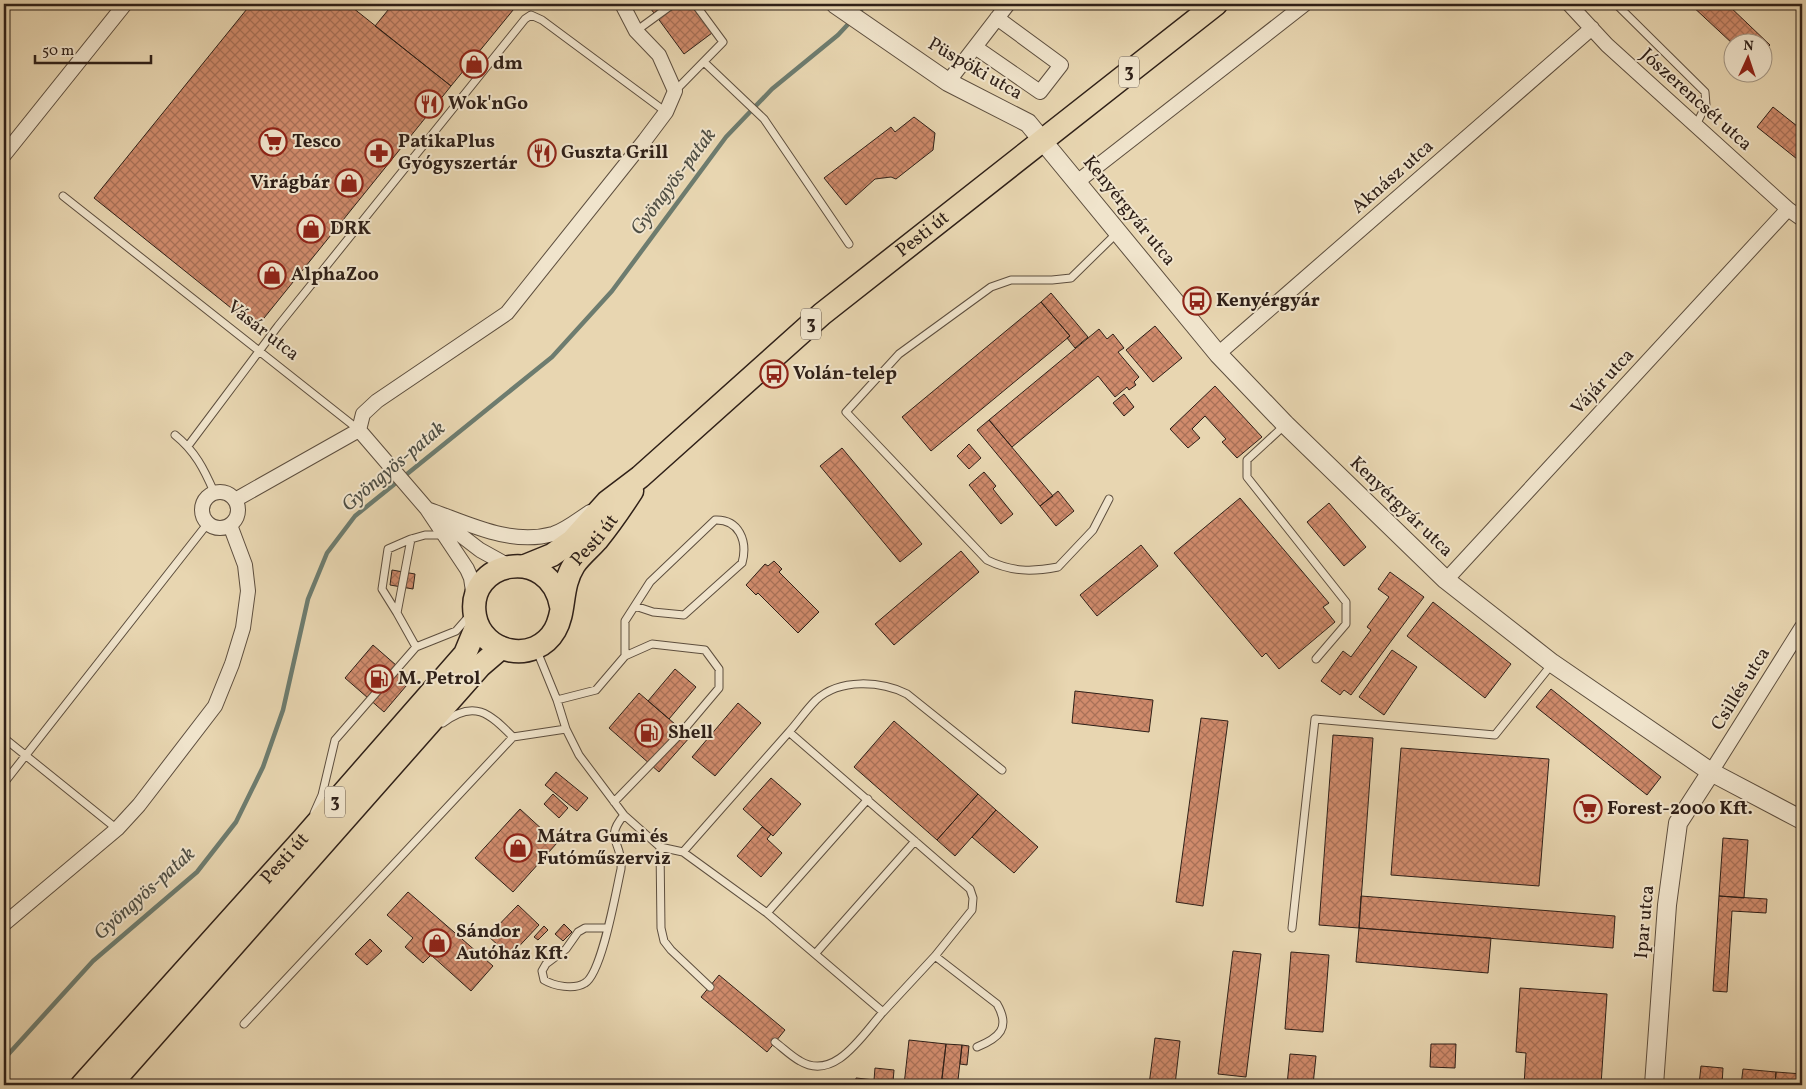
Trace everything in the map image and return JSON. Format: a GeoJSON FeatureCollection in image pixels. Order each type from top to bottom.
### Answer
{"type":"FeatureCollection","features":[{"type":"Feature","properties":{"kind":"main road","name":"Pesti út"},"geometry":{"type":"LineString","coordinates":[[82,1085],[304,839],[465,654],[478,592],[489,576],[552,555],[572,541],[607,502],[640,477],[822,314],[1216,4]]}},
{"type":"Feature","properties":{"kind":"main road","name":"Pesti út"},"geometry":{"type":"LineString","coordinates":[[536,648],[543,644],[555,631],[566,583],[575,563],[614,520],[640,477]]}},
{"type":"Feature","properties":{"kind":"main road"},"geometry":{"type":"LineString","coordinates":[[517,566],[539,571],[552,582],[561,606]]}},
{"type":"Feature","properties":{"kind":"main road"},"geometry":{"type":"LineString","coordinates":[[475,612],[487,639],[501,648],[518,652],[536,648]]}},
{"type":"Feature","properties":{"kind":"main road","name":"Pesti út"},"geometry":{"type":"LineString","coordinates":[[110,1085],[480,666],[501,648]]}},
{"type":"Feature","properties":{"kind":"street"},"geometry":{"type":"LineString","coordinates":[[4,155],[125,4]]}},
{"type":"Feature","properties":{"kind":"street"},"geometry":{"type":"LineString","coordinates":[[235,500],[359,430],[363,414],[377,401],[507,313],[666,112],[675,91],[659,55],[636,31],[622,4]]}},
{"type":"Feature","properties":{"kind":"street","name":"Püspöki utca"},"geometry":{"type":"LineString","coordinates":[[835,4],[948,82],[1028,123],[1042,140]]}},
{"type":"Feature","properties":{"kind":"street"},"geometry":{"type":"LineString","coordinates":[[948,82],[1008,4]]}},
{"type":"Feature","properties":{"kind":"street"},"geometry":{"type":"LineString","coordinates":[[1077,182],[1305,4]]}},
{"type":"Feature","properties":{"kind":"street","name":"Jószerencsét utca"},"geometry":{"type":"LineString","coordinates":[[1571,6],[1696,125],[1788,209],[1802,219]]}},
{"type":"Feature","properties":{"kind":"street"},"geometry":{"type":"LineString","coordinates":[[975,47],[1040,92],[1061,65],[997,18]]}},
{"type":"Feature","properties":{"kind":"street","name":"Aknász utca"},"geometry":{"type":"LineString","coordinates":[[1218,354],[1592,28]]}},
{"type":"Feature","properties":{"kind":"street","name":"Kenyérgyár utca"},"geometry":{"type":"LineString","coordinates":[[1042,140],[1218,354],[1285,424],[1446,580],[1552,663],[1711,772],[1802,820]]}},
{"type":"Feature","properties":{"kind":"street","name":"Vájár utca"},"geometry":{"type":"LineString","coordinates":[[1446,580],[1788,209]]}},
{"type":"Feature","properties":{"kind":"street","name":"Vásár utca"},"geometry":{"type":"LineString","coordinates":[[359,430],[423,504],[467,569],[471,578],[475,612]]}},
{"type":"Feature","properties":{"kind":"street"},"geometry":{"type":"LineString","coordinates":[[214,492],[228,493],[235,500],[238,514],[230,525],[220,528],[208,523],[202,512],[202,506],[209,495],[214,492]]}},
{"type":"Feature","properties":{"kind":"street","name":"Vásár utca"},"geometry":{"type":"LineString","coordinates":[[423,504],[502,536],[529,537],[555,533],[607,502]]}},
{"type":"Feature","properties":{"kind":"street","name":"Vásár utca"},"geometry":{"type":"LineString","coordinates":[[423,504],[480,550],[517,566]]}},
{"type":"Feature","properties":{"kind":"street"},"geometry":{"type":"LineString","coordinates":[[4,924],[117,829],[139,805],[215,706],[232,664],[243,628],[248,591],[245,565],[230,525]]}},
{"type":"Feature","properties":{"kind":"street","name":"Csillés utca"},"geometry":{"type":"LineString","coordinates":[[1711,772],[1802,627]]}},
{"type":"Feature","properties":{"kind":"street","name":"Ipar utca"},"geometry":{"type":"LineString","coordinates":[[1654,1085],[1667,905],[1678,823],[1711,772]]}},
{"type":"Feature","properties":{"kind":"lane"},"geometry":{"type":"LineString","coordinates":[[636,31],[674,4]]}},
{"type":"Feature","properties":{"kind":"lane"},"geometry":{"type":"LineString","coordinates":[[675,91],[723,42],[695,4]]}},
{"type":"Feature","properties":{"kind":"lane"},"geometry":{"type":"LineString","coordinates":[[1571,6],[1592,4]]}},
{"type":"Feature","properties":{"kind":"lane"},"geometry":{"type":"LineString","coordinates":[[1616,4],[1705,92],[1706,105],[1696,125]]}},
{"type":"Feature","properties":{"kind":"lane"},"geometry":{"type":"LineString","coordinates":[[188,446],[259,352],[525,19],[531,15],[542,20],[666,112]]}},
{"type":"Feature","properties":{"kind":"lane"},"geometry":{"type":"LineString","coordinates":[[704,62],[764,119],[850,244]]}},
{"type":"Feature","properties":{"kind":"lane","name":"Vásár utca"},"geometry":{"type":"LineString","coordinates":[[63,196],[359,430]]}},
{"type":"Feature","properties":{"kind":"lane"},"geometry":{"type":"LineString","coordinates":[[1109,499],[1093,530],[1058,567],[1020,571],[1004,569],[987,560],[846,412],[899,354],[991,287],[1011,280],[1072,278],[1118,232]]}},
{"type":"Feature","properties":{"kind":"lane"},"geometry":{"type":"LineString","coordinates":[[1285,424],[1247,460],[1248,477],[1346,602],[1346,624],[1316,659]]}},
{"type":"Feature","properties":{"kind":"lane"},"geometry":{"type":"LineString","coordinates":[[175,435],[188,446],[203,466],[214,492]]}},
{"type":"Feature","properties":{"kind":"lane"},"geometry":{"type":"LineString","coordinates":[[625,656],[625,621],[650,582],[715,520],[724,520],[737,528],[744,544],[742,563],[684,615],[653,612],[635,606]]}},
{"type":"Feature","properties":{"kind":"lane"},"geometry":{"type":"LineString","coordinates":[[4,783],[208,523]]}},
{"type":"Feature","properties":{"kind":"lane"},"geometry":{"type":"LineString","coordinates":[[416,646],[382,589],[388,549],[425,535],[444,535]]}},
{"type":"Feature","properties":{"kind":"lane"},"geometry":{"type":"LineString","coordinates":[[397,613],[411,539]]}},
{"type":"Feature","properties":{"kind":"lane"},"geometry":{"type":"LineString","coordinates":[[304,839],[322,795],[335,740],[416,646],[456,631],[475,612]]}},
{"type":"Feature","properties":{"kind":"lane"},"geometry":{"type":"LineString","coordinates":[[557,700],[596,690],[625,656],[652,644],[705,650],[719,669],[719,688],[681,733],[614,802]]}},
{"type":"Feature","properties":{"kind":"lane"},"geometry":{"type":"LineString","coordinates":[[536,648],[557,700],[566,729],[579,755],[624,815],[660,847],[683,852],[767,913],[883,1012]]}},
{"type":"Feature","properties":{"kind":"lane"},"geometry":{"type":"LineString","coordinates":[[1292,928],[1315,719],[1495,735],[1552,663]]}},
{"type":"Feature","properties":{"kind":"lane"},"geometry":{"type":"LineString","coordinates":[[683,852],[817,699],[834,689],[852,685],[890,686],[907,694],[1002,770]]}},
{"type":"Feature","properties":{"kind":"lane"},"geometry":{"type":"LineString","coordinates":[[399,757],[456,713],[476,710],[493,717],[513,737]]}},
{"type":"Feature","properties":{"kind":"lane"},"geometry":{"type":"LineString","coordinates":[[244,1024],[513,737],[566,729]]}},
{"type":"Feature","properties":{"kind":"lane"},"geometry":{"type":"LineString","coordinates":[[775,1042],[801,1062],[816,1066],[828,1066],[839,1060],[935,956],[972,910],[973,898],[970,889],[868,799],[788,732]]}},
{"type":"Feature","properties":{"kind":"lane"},"geometry":{"type":"LineString","coordinates":[[4,738],[117,829]]}},
{"type":"Feature","properties":{"kind":"lane"},"geometry":{"type":"LineString","coordinates":[[767,913],[868,799]]}},
{"type":"Feature","properties":{"kind":"lane"},"geometry":{"type":"LineString","coordinates":[[607,928],[585,928],[578,932],[566,949],[546,964],[542,971],[544,980],[551,984],[576,986],[586,983],[593,975],[607,928],[622,860],[613,834],[614,827],[624,815]]}},
{"type":"Feature","properties":{"kind":"lane"},"geometry":{"type":"LineString","coordinates":[[815,954],[915,841]]}},
{"type":"Feature","properties":{"kind":"lane"},"geometry":{"type":"LineString","coordinates":[[660,847],[661,928],[664,941],[710,986]]}},
{"type":"Feature","properties":{"kind":"lane"},"geometry":{"type":"LineString","coordinates":[[935,956],[997,1004],[1004,1015],[1003,1026],[996,1039],[977,1047]]}},
{"type":"Feature","properties":{"kind":"building","name":"Tesco"},"geometry":{"type":"Polygon","coordinates":[[[251,4],[348,4],[451,86],[256,328],[94,198],[251,4]]]}},
{"type":"Feature","properties":{"kind":"building"},"geometry":{"type":"Polygon","coordinates":[[[393,4],[518,4],[451,86],[375,26],[393,4]]]}},
{"type":"Feature","properties":{"kind":"building"},"geometry":{"type":"Polygon","coordinates":[[[647,4],[666,4],[654,13],[647,4]]]}},
{"type":"Feature","properties":{"kind":"building"},"geometry":{"type":"Polygon","coordinates":[[[666,4],[690,4],[712,33],[684,54],[654,13],[666,4]]]}},
{"type":"Feature","properties":{"kind":"building"},"geometry":{"type":"Polygon","coordinates":[[[1690,4],[1727,4],[1756,32],[1724,32],[1724,36],[1690,4]]]}},
{"type":"Feature","properties":{"kind":"building"},"geometry":{"type":"Polygon","coordinates":[[[1773,107],[1802,130],[1802,163],[1757,127],[1773,107]]]}},
{"type":"Feature","properties":{"kind":"building"},"geometry":{"type":"Polygon","coordinates":[[[914,117],[935,133],[933,150],[896,179],[891,177],[875,179],[846,205],[824,178],[891,127],[895,132],[914,117]]]}},
{"type":"Feature","properties":{"kind":"building"},"geometry":{"type":"Polygon","coordinates":[[[1051,293],[1088,337],[1075,348],[1067,338],[1070,336],[1041,302],[1051,293]]]}},
{"type":"Feature","properties":{"kind":"building"},"geometry":{"type":"Polygon","coordinates":[[[1041,302],[1070,336],[931,451],[902,417],[1041,302]]]}},
{"type":"Feature","properties":{"kind":"building"},"geometry":{"type":"Polygon","coordinates":[[[1155,326],[1182,358],[1153,382],[1126,350],[1155,326]]]}},
{"type":"Feature","properties":{"kind":"building"},"geometry":{"type":"Polygon","coordinates":[[[1099,329],[1107,339],[1113,334],[1124,348],[1118,352],[1139,377],[1134,382],[1136,385],[1129,390],[1127,387],[1115,397],[1098,376],[1012,447],[989,420],[1099,329]]]}},
{"type":"Feature","properties":{"kind":"building"},"geometry":{"type":"Polygon","coordinates":[[[1215,386],[1262,437],[1237,458],[1222,442],[1226,439],[1205,416],[1192,429],[1200,438],[1188,448],[1170,429],[1215,386]]]}},
{"type":"Feature","properties":{"kind":"building"},"geometry":{"type":"Polygon","coordinates":[[[1124,394],[1134,407],[1124,416],[1113,403],[1124,394]]]}},
{"type":"Feature","properties":{"kind":"building"},"geometry":{"type":"Polygon","coordinates":[[[989,420],[1053,496],[1040,506],[977,430],[989,420]]]}},
{"type":"Feature","properties":{"kind":"building"},"geometry":{"type":"Polygon","coordinates":[[[969,444],[981,458],[969,469],[957,456],[969,444]]]}},
{"type":"Feature","properties":{"kind":"building"},"geometry":{"type":"Polygon","coordinates":[[[842,448],[922,544],[900,562],[820,466],[842,448]]]}},
{"type":"Feature","properties":{"kind":"building"},"geometry":{"type":"Polygon","coordinates":[[[984,472],[996,486],[993,489],[1013,514],[1001,524],[969,485],[984,472]]]}},
{"type":"Feature","properties":{"kind":"building"},"geometry":{"type":"Polygon","coordinates":[[[1058,491],[1074,511],[1056,526],[1040,506],[1058,491]]]}},
{"type":"Feature","properties":{"kind":"building"},"geometry":{"type":"Polygon","coordinates":[[[1240,498],[1329,603],[1323,607],[1335,622],[1279,669],[1266,653],[1262,657],[1174,553],[1240,498]]]}},
{"type":"Feature","properties":{"kind":"building"},"geometry":{"type":"Polygon","coordinates":[[[1329,503],[1366,547],[1344,566],[1307,522],[1329,503]]]}},
{"type":"Feature","properties":{"kind":"building"},"geometry":{"type":"Polygon","coordinates":[[[1141,545],[1158,566],[1097,616],[1080,595],[1141,545]]]}},
{"type":"Feature","properties":{"kind":"building"},"geometry":{"type":"Polygon","coordinates":[[[961,551],[979,572],[894,645],[875,624],[961,551]]]}},
{"type":"Feature","properties":{"kind":"building"},"geometry":{"type":"Polygon","coordinates":[[[774,561],[782,569],[779,572],[819,612],[798,633],[758,593],[756,595],[746,585],[765,564],[768,566],[774,561]]]}},
{"type":"Feature","properties":{"kind":"building"},"geometry":{"type":"Polygon","coordinates":[[[392,570],[415,574],[413,589],[390,585],[392,570]]]}},
{"type":"Feature","properties":{"kind":"building"},"geometry":{"type":"Polygon","coordinates":[[[1390,572],[1424,597],[1351,695],[1344,690],[1340,695],[1321,681],[1343,651],[1351,657],[1371,630],[1367,627],[1389,597],[1378,589],[1390,572]]]}},
{"type":"Feature","properties":{"kind":"building"},"geometry":{"type":"Polygon","coordinates":[[[1433,602],[1511,664],[1485,698],[1407,636],[1433,602]]]}},
{"type":"Feature","properties":{"kind":"building","name":"M. Petrol"},"geometry":{"type":"Polygon","coordinates":[[[373,645],[412,679],[384,712],[345,678],[373,645]]]}},
{"type":"Feature","properties":{"kind":"building"},"geometry":{"type":"Polygon","coordinates":[[[1392,650],[1417,667],[1384,715],[1359,697],[1392,650]]]}},
{"type":"Feature","properties":{"kind":"building"},"geometry":{"type":"Polygon","coordinates":[[[675,669],[696,687],[669,719],[648,701],[675,669]]]}},
{"type":"Feature","properties":{"kind":"building"},"geometry":{"type":"Polygon","coordinates":[[[1551,689],[1661,777],[1647,795],[1536,707],[1551,689]]]}},
{"type":"Feature","properties":{"kind":"building"},"geometry":{"type":"Polygon","coordinates":[[[1075,691],[1153,700],[1149,732],[1072,723],[1075,691]]]}},
{"type":"Feature","properties":{"kind":"building","name":"Shell"},"geometry":{"type":"Polygon","coordinates":[[[639,693],[690,737],[659,772],[609,728],[639,693]]]}},
{"type":"Feature","properties":{"kind":"building"},"geometry":{"type":"Polygon","coordinates":[[[738,703],[761,723],[715,776],[692,757],[738,703]]]}},
{"type":"Feature","properties":{"kind":"building"},"geometry":{"type":"Polygon","coordinates":[[[1201,718],[1228,721],[1203,906],[1176,902],[1201,718]]]}},
{"type":"Feature","properties":{"kind":"building"},"geometry":{"type":"Polygon","coordinates":[[[894,721],[978,794],[937,840],[854,767],[894,721]]]}},
{"type":"Feature","properties":{"kind":"building"},"geometry":{"type":"Polygon","coordinates":[[[1333,735],[1373,738],[1359,928],[1319,925],[1333,735]]]}},
{"type":"Feature","properties":{"kind":"building"},"geometry":{"type":"Polygon","coordinates":[[[1401,748],[1549,759],[1539,886],[1391,875],[1401,748]]]}},
{"type":"Feature","properties":{"kind":"building"},"geometry":{"type":"Polygon","coordinates":[[[556,772],[588,798],[577,811],[545,785],[556,772]]]}},
{"type":"Feature","properties":{"kind":"building"},"geometry":{"type":"Polygon","coordinates":[[[771,778],[801,804],[773,836],[743,809],[771,778]]]}},
{"type":"Feature","properties":{"kind":"building"},"geometry":{"type":"Polygon","coordinates":[[[553,794],[568,808],[559,818],[544,804],[553,794]]]}},
{"type":"Feature","properties":{"kind":"building"},"geometry":{"type":"Polygon","coordinates":[[[978,794],[996,810],[955,856],[937,840],[978,794]]]}},
{"type":"Feature","properties":{"kind":"building"},"geometry":{"type":"Polygon","coordinates":[[[520,809],[557,843],[513,892],[475,858],[520,809]]]}},
{"type":"Feature","properties":{"kind":"building"},"geometry":{"type":"Polygon","coordinates":[[[996,810],[1038,847],[1014,873],[972,837],[996,810]]]}},
{"type":"Feature","properties":{"kind":"building"},"geometry":{"type":"Polygon","coordinates":[[[762,827],[771,834],[767,839],[782,853],[761,877],[737,856],[762,827]]]}},
{"type":"Feature","properties":{"kind":"building"},"geometry":{"type":"Polygon","coordinates":[[[1723,838],[1748,840],[1744,898],[1719,896],[1723,838]]]}},
{"type":"Feature","properties":{"kind":"building","name":"Sándor Autóház Kft."},"geometry":{"type":"Polygon","coordinates":[[[408,892],[493,966],[471,991],[431,955],[423,963],[405,947],[413,938],[387,915],[408,892]]]}},
{"type":"Feature","properties":{"kind":"building"},"geometry":{"type":"Polygon","coordinates":[[[1361,896],[1615,916],[1613,948],[1359,928],[1361,896]]]}},
{"type":"Feature","properties":{"kind":"building"},"geometry":{"type":"Polygon","coordinates":[[[1719,896],[1767,899],[1766,913],[1732,911],[1727,992],[1713,991],[1719,896]]]}},
{"type":"Feature","properties":{"kind":"building"},"geometry":{"type":"Polygon","coordinates":[[[518,905],[539,925],[510,956],[488,936],[518,905]]]}},
{"type":"Feature","properties":{"kind":"building"},"geometry":{"type":"Polygon","coordinates":[[[564,924],[572,932],[563,941],[555,934],[564,924]]]}},
{"type":"Feature","properties":{"kind":"building"},"geometry":{"type":"Polygon","coordinates":[[[544,926],[548,930],[538,940],[534,937],[544,926]]]}},
{"type":"Feature","properties":{"kind":"building"},"geometry":{"type":"Polygon","coordinates":[[[1359,928],[1491,938],[1488,973],[1356,962],[1359,928]]]}},
{"type":"Feature","properties":{"kind":"building"},"geometry":{"type":"Polygon","coordinates":[[[370,939],[382,951],[367,965],[355,954],[370,939]]]}},
{"type":"Feature","properties":{"kind":"building"},"geometry":{"type":"Polygon","coordinates":[[[1233,951],[1261,954],[1246,1077],[1218,1074],[1233,951]]]}},
{"type":"Feature","properties":{"kind":"building"},"geometry":{"type":"Polygon","coordinates":[[[1291,952],[1329,955],[1323,1032],[1285,1029],[1291,952]]]}},
{"type":"Feature","properties":{"kind":"building"},"geometry":{"type":"Polygon","coordinates":[[[719,975],[785,1030],[767,1052],[701,997],[719,975]]]}},
{"type":"Feature","properties":{"kind":"building"},"geometry":{"type":"Polygon","coordinates":[[[1520,988],[1607,994],[1601,1085],[1524,1085],[1526,1053],[1516,1052],[1520,988]]]}},
{"type":"Feature","properties":{"kind":"building"},"geometry":{"type":"Polygon","coordinates":[[[1155,1038],[1180,1041],[1175,1085],[1149,1085],[1155,1038]]]}},
{"type":"Feature","properties":{"kind":"building"},"geometry":{"type":"Polygon","coordinates":[[[909,1040],[946,1044],[941,1085],[904,1085],[909,1040]]]}},
{"type":"Feature","properties":{"kind":"building"},"geometry":{"type":"Polygon","coordinates":[[[946,1044],[962,1045],[958,1080],[942,1079],[946,1044]]]}},
{"type":"Feature","properties":{"kind":"building"},"geometry":{"type":"Polygon","coordinates":[[[1431,1044],[1456,1044],[1455,1068],[1430,1067],[1431,1044]]]}},
{"type":"Feature","properties":{"kind":"building"},"geometry":{"type":"Polygon","coordinates":[[[962,1045],[969,1046],[967,1065],[960,1064],[962,1045]]]}},
{"type":"Feature","properties":{"kind":"building"},"geometry":{"type":"Polygon","coordinates":[[[1290,1054],[1316,1056],[1313,1085],[1287,1085],[1290,1054]]]}},
{"type":"Feature","properties":{"kind":"building"},"geometry":{"type":"Polygon","coordinates":[[[1701,1066],[1723,1068],[1722,1085],[1699,1085],[1701,1066]]]}},
{"type":"Feature","properties":{"kind":"building"},"geometry":{"type":"Polygon","coordinates":[[[875,1068],[894,1070],[893,1082],[874,1080],[875,1068]]]}},
{"type":"Feature","properties":{"kind":"building"},"geometry":{"type":"Polygon","coordinates":[[[1743,1069],[1776,1072],[1775,1085],[1741,1085],[1743,1069]]]}},
{"type":"Feature","properties":{"kind":"building"},"geometry":{"type":"Polygon","coordinates":[[[1776,1072],[1802,1074],[1802,1085],[1775,1085],[1776,1072]]]}},
{"type":"Feature","properties":{"kind":"building"},"geometry":{"type":"Polygon","coordinates":[[[856,1078],[904,1083],[904,1085],[855,1085],[856,1078]]]}},
{"type":"Feature","properties":{"kind":"waterway","name":"Gyöngyös-patak"},"geometry":{"type":"LineString","coordinates":[[857,14],[866,4]]}},
{"type":"Feature","properties":{"kind":"waterway","name":"Gyöngyös-patak"},"geometry":{"type":"LineString","coordinates":[[4,1059],[93,961],[197,872],[236,822],[263,767],[283,710],[308,599],[327,553],[355,516],[552,357],[612,291],[726,137],[772,89],[838,35],[852,20]]}},
{"type":"Feature","properties":{"kind":"place","name":"dm"},"geometry":{"type":"Point","coordinates":[474,64]}},
{"type":"Feature","properties":{"kind":"place","name":"Wok'nGo"},"geometry":{"type":"Point","coordinates":[429,104]}},
{"type":"Feature","properties":{"kind":"place","name":"Tesco"},"geometry":{"type":"Point","coordinates":[273,142]}},
{"type":"Feature","properties":{"kind":"place","name":"PatikaPlus Gyógyszertár"},"geometry":{"type":"Point","coordinates":[379,153]}},
{"type":"Feature","properties":{"kind":"place","name":"Guszta Grill"},"geometry":{"type":"Point","coordinates":[542,153]}},
{"type":"Feature","properties":{"kind":"place","name":"Virágbár"},"geometry":{"type":"Point","coordinates":[349,183]}},
{"type":"Feature","properties":{"kind":"place","name":"DRK"},"geometry":{"type":"Point","coordinates":[311,229]}},
{"type":"Feature","properties":{"kind":"place","name":"AlphaZoo"},"geometry":{"type":"Point","coordinates":[272,275]}},
{"type":"Feature","properties":{"kind":"place","name":"Kenyérgyár"},"geometry":{"type":"Point","coordinates":[1197,301]}},
{"type":"Feature","properties":{"kind":"place","name":"Volán-telep"},"geometry":{"type":"Point","coordinates":[774,374]}},
{"type":"Feature","properties":{"kind":"place","name":"M. Petrol"},"geometry":{"type":"Point","coordinates":[379,679]}},
{"type":"Feature","properties":{"kind":"place","name":"Shell"},"geometry":{"type":"Point","coordinates":[649,733]}},
{"type":"Feature","properties":{"kind":"place","name":"Forest-2000 Kft."},"geometry":{"type":"Point","coordinates":[1588,809]}},
{"type":"Feature","properties":{"kind":"place","name":"Mátra Gumi és Futóműszerviz"},"geometry":{"type":"Point","coordinates":[518,848]}},
{"type":"Feature","properties":{"kind":"place","name":"Sándor Autóház Kft."},"geometry":{"type":"Point","coordinates":[437,943]}}]}
